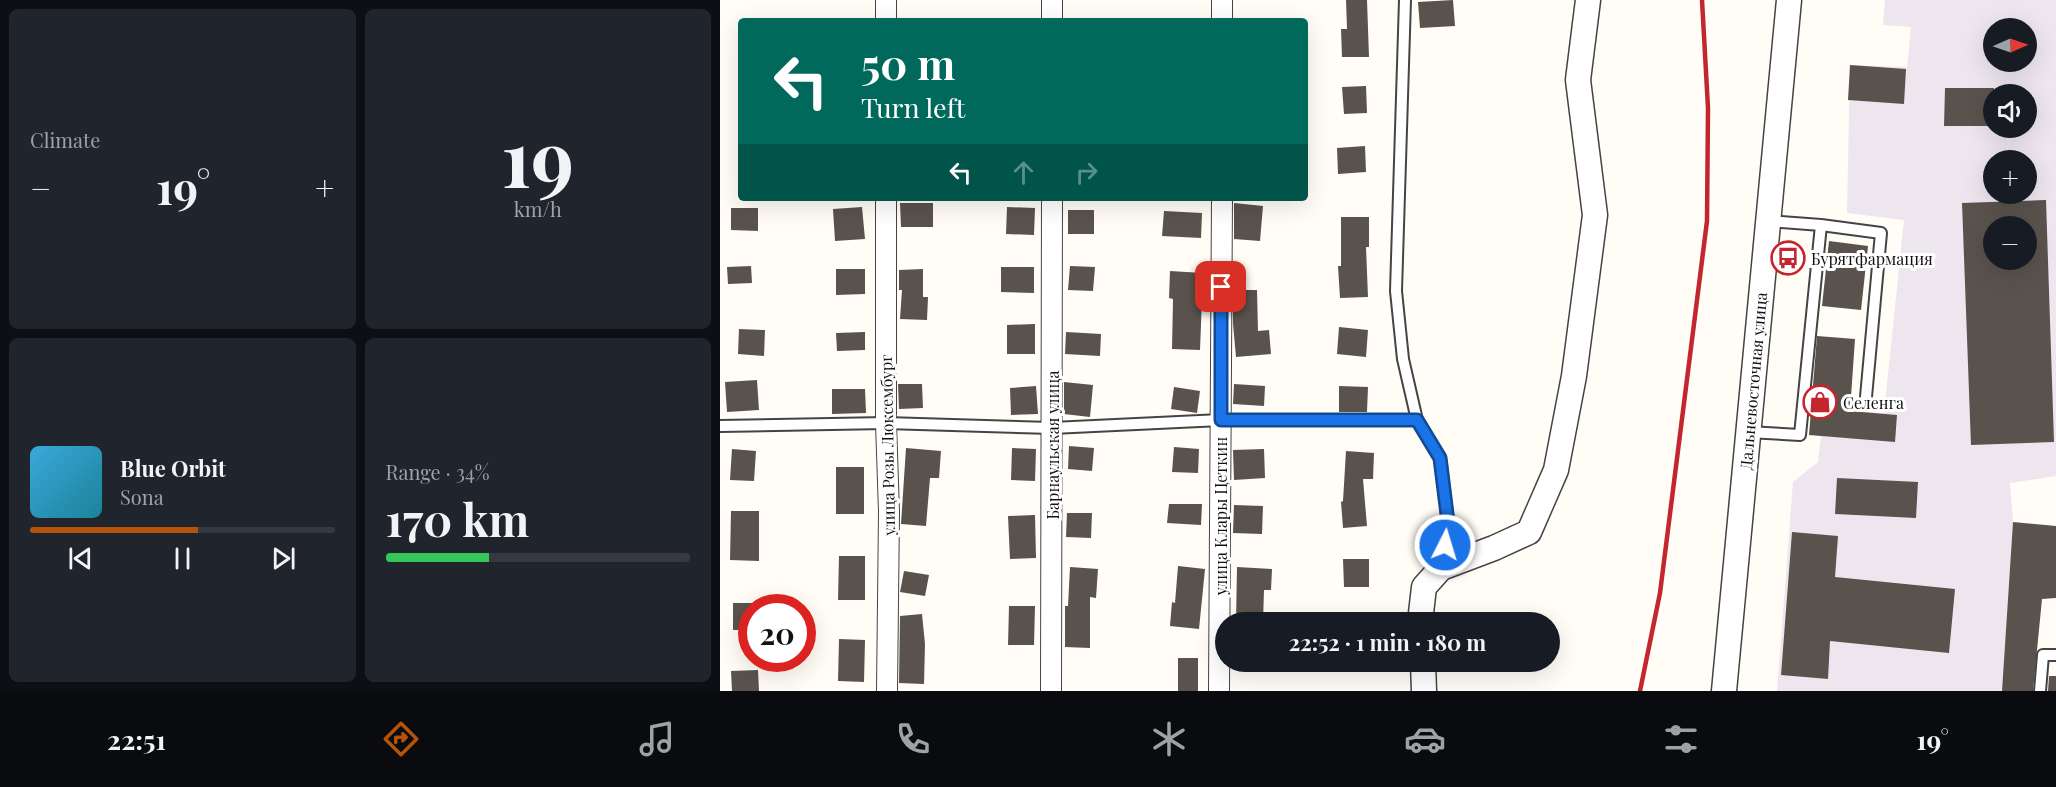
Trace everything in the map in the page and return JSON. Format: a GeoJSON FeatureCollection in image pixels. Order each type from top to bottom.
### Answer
{"type":"FeatureCollection","features":[{"type":"Feature","properties":{"kind":"street"},"geometry":{"type":"LineString","coordinates":[[886,0],[886,18]]}},
{"type":"Feature","properties":{"kind":"street"},"geometry":{"type":"LineString","coordinates":[[1052,0],[1052,18]]}},
{"type":"Feature","properties":{"kind":"street"},"geometry":{"type":"LineString","coordinates":[[1222,0],[1222,18]]}},
{"type":"Feature","properties":{"kind":"street"},"geometry":{"type":"LineString","coordinates":[[1421,612],[1424,587],[1441,568],[1528,532],[1556,470],[1574,376],[1595,215],[1578,80],[1588,0]]}},
{"type":"Feature","properties":{"kind":"street","name":"Дальневосточная улица"},"geometry":{"type":"LineString","coordinates":[[1724,691],[1789,0]]}},
{"type":"Feature","properties":{"kind":"street","name":"улица Розы Люксембург"},"geometry":{"type":"LineString","coordinates":[[886,201],[886,423],[889,512],[886,691]]}},
{"type":"Feature","properties":{"kind":"street","name":"Барнаульская улица"},"geometry":{"type":"LineString","coordinates":[[1051,691],[1052,201]]}},
{"type":"Feature","properties":{"kind":"street","name":"улица Клары Цеткин"},"geometry":{"type":"LineString","coordinates":[[1219,691],[1222,201]]}},
{"type":"Feature","properties":{"kind":"street"},"geometry":{"type":"LineString","coordinates":[[1423,672],[1424,691]]}},
{"type":"Feature","properties":{"kind":"lane"},"geometry":{"type":"LineString","coordinates":[[1405,0],[1396,291],[1403,359],[1417,420],[1440,458],[1448,522],[1441,568]]}},
{"type":"Feature","properties":{"kind":"lane"},"geometry":{"type":"LineString","coordinates":[[1768,221],[1881,233],[1866,398]]}},
{"type":"Feature","properties":{"kind":"lane"},"geometry":{"type":"LineString","coordinates":[[1748,432],[1800,435],[1821,225]]}},
{"type":"Feature","properties":{"kind":"lane"},"geometry":{"type":"LineString","coordinates":[[720,426],[886,423],[1052,428],[1221,420],[1417,420]]}},
{"type":"Feature","properties":{"kind":"lane"},"geometry":{"type":"LineString","coordinates":[[2040,691],[2043,655],[2056,655]]}},
{"type":"Feature","properties":{"kind":"shaded area"},"geometry":{"type":"Polygon","coordinates":[[[1885,0],[2056,0],[2056,476],[2010,483],[2013,522],[2002,691],[1777,691],[1793,482],[1818,462],[1821,436],[1848,438],[1850,411],[1884,413],[1904,220],[1847,213],[1850,65],[1907,67],[1911,27],[1883,25],[1885,0]]]}},
{"type":"Feature","properties":{"kind":"building"},"geometry":{"type":"Polygon","coordinates":[[[1346,0],[1367,0],[1369,57],[1342,57],[1341,29],[1347,29],[1346,0]]]}},
{"type":"Feature","properties":{"kind":"building"},"geometry":{"type":"Polygon","coordinates":[[[1453,0],[1455,26],[1420,28],[1418,2],[1453,0]]]}},
{"type":"Feature","properties":{"kind":"building"},"geometry":{"type":"Polygon","coordinates":[[[1850,65],[1906,69],[1904,104],[1848,100],[1850,65]]]}},
{"type":"Feature","properties":{"kind":"building"},"geometry":{"type":"Polygon","coordinates":[[[1366,86],[1367,113],[1344,114],[1342,87],[1366,86]]]}},
{"type":"Feature","properties":{"kind":"building"},"geometry":{"type":"Polygon","coordinates":[[[1945,88],[1983,88],[1983,126],[1944,126],[1945,88]]]}},
{"type":"Feature","properties":{"kind":"building"},"geometry":{"type":"Polygon","coordinates":[[[1365,146],[1366,172],[1338,174],[1337,148],[1365,146]]]}},
{"type":"Feature","properties":{"kind":"building"},"geometry":{"type":"Polygon","coordinates":[[[2037,200],[2046,200],[2054,442],[1971,445],[1962,203],[2037,204],[2037,200]]]}},
{"type":"Feature","properties":{"kind":"building"},"geometry":{"type":"Polygon","coordinates":[[[900,203],[933,203],[933,227],[901,227],[900,203]]]}},
{"type":"Feature","properties":{"kind":"building"},"geometry":{"type":"Polygon","coordinates":[[[1234,203],[1263,206],[1260,241],[1234,239],[1234,203]]]}},
{"type":"Feature","properties":{"kind":"building"},"geometry":{"type":"Polygon","coordinates":[[[862,207],[865,239],[835,241],[833,209],[862,207]]]}},
{"type":"Feature","properties":{"kind":"building"},"geometry":{"type":"Polygon","coordinates":[[[1007,207],[1035,208],[1034,235],[1006,234],[1007,207]]]}},
{"type":"Feature","properties":{"kind":"building"},"geometry":{"type":"Polygon","coordinates":[[[731,208],[758,208],[758,231],[731,230],[731,208]]]}},
{"type":"Feature","properties":{"kind":"building"},"geometry":{"type":"Polygon","coordinates":[[[1068,210],[1094,210],[1094,234],[1068,234],[1068,210]]]}},
{"type":"Feature","properties":{"kind":"building"},"geometry":{"type":"Polygon","coordinates":[[[1164,211],[1202,213],[1201,238],[1162,236],[1164,211]]]}},
{"type":"Feature","properties":{"kind":"building"},"geometry":{"type":"Polygon","coordinates":[[[1341,217],[1369,217],[1369,247],[1366,247],[1368,297],[1340,298],[1338,266],[1341,266],[1341,217]]]}},
{"type":"Feature","properties":{"kind":"building"},"geometry":{"type":"Polygon","coordinates":[[[1829,241],[1868,246],[1861,310],[1822,306],[1829,241]]]}},
{"type":"Feature","properties":{"kind":"building"},"geometry":{"type":"Polygon","coordinates":[[[751,266],[752,283],[728,284],[727,267],[751,266]]]}},
{"type":"Feature","properties":{"kind":"building"},"geometry":{"type":"Polygon","coordinates":[[[1070,266],[1095,267],[1093,291],[1068,290],[1070,266]]]}},
{"type":"Feature","properties":{"kind":"building"},"geometry":{"type":"Polygon","coordinates":[[[1001,267],[1034,267],[1034,293],[1001,292],[1001,267]]]}},
{"type":"Feature","properties":{"kind":"building"},"geometry":{"type":"Polygon","coordinates":[[[836,269],[865,269],[865,294],[836,295],[836,269]]]}},
{"type":"Feature","properties":{"kind":"building"},"geometry":{"type":"Polygon","coordinates":[[[923,269],[923,297],[928,297],[927,320],[900,319],[902,290],[899,290],[899,270],[923,269]]]}},
{"type":"Feature","properties":{"kind":"building"},"geometry":{"type":"Polygon","coordinates":[[[1170,271],[1203,273],[1200,350],[1172,349],[1173,299],[1169,298],[1170,271]]]}},
{"type":"Feature","properties":{"kind":"building"},"geometry":{"type":"Polygon","coordinates":[[[1233,290],[1257,290],[1258,331],[1269,330],[1271,354],[1236,357],[1233,290]]]}},
{"type":"Feature","properties":{"kind":"building"},"geometry":{"type":"Polygon","coordinates":[[[1035,324],[1035,354],[1007,354],[1007,325],[1035,324]]]}},
{"type":"Feature","properties":{"kind":"building"},"geometry":{"type":"Polygon","coordinates":[[[1339,327],[1368,330],[1366,357],[1337,354],[1339,327]]]}},
{"type":"Feature","properties":{"kind":"building"},"geometry":{"type":"Polygon","coordinates":[[[739,329],[765,330],[764,356],[738,354],[739,329]]]}},
{"type":"Feature","properties":{"kind":"building"},"geometry":{"type":"Polygon","coordinates":[[[865,332],[865,350],[837,351],[836,333],[865,332]]]}},
{"type":"Feature","properties":{"kind":"building"},"geometry":{"type":"Polygon","coordinates":[[[1066,332],[1101,334],[1100,356],[1065,354],[1066,332]]]}},
{"type":"Feature","properties":{"kind":"building"},"geometry":{"type":"Polygon","coordinates":[[[1817,336],[1855,339],[1850,411],[1897,415],[1895,442],[1809,435],[1817,336]]]}},
{"type":"Feature","properties":{"kind":"building"},"geometry":{"type":"Polygon","coordinates":[[[757,380],[759,410],[727,412],[725,382],[757,380]]]}},
{"type":"Feature","properties":{"kind":"building"},"geometry":{"type":"Polygon","coordinates":[[[1064,382],[1093,385],[1090,417],[1064,414],[1064,382]]]}},
{"type":"Feature","properties":{"kind":"building"},"geometry":{"type":"Polygon","coordinates":[[[898,384],[922,384],[923,408],[899,409],[898,384]]]}},
{"type":"Feature","properties":{"kind":"building"},"geometry":{"type":"Polygon","coordinates":[[[1234,384],[1265,386],[1264,406],[1233,404],[1234,384]]]}},
{"type":"Feature","properties":{"kind":"building"},"geometry":{"type":"Polygon","coordinates":[[[1036,386],[1038,414],[1011,415],[1010,388],[1036,386]]]}},
{"type":"Feature","properties":{"kind":"building"},"geometry":{"type":"Polygon","coordinates":[[[1339,386],[1368,387],[1367,412],[1339,412],[1339,386]]]}},
{"type":"Feature","properties":{"kind":"building"},"geometry":{"type":"Polygon","coordinates":[[[1174,387],[1200,391],[1197,413],[1171,409],[1174,387]]]}},
{"type":"Feature","properties":{"kind":"building"},"geometry":{"type":"Polygon","coordinates":[[[832,389],[865,389],[866,413],[832,414],[832,389]]]}},
{"type":"Feature","properties":{"kind":"building"},"geometry":{"type":"Polygon","coordinates":[[[1069,446],[1094,448],[1092,471],[1068,469],[1069,446]]]}},
{"type":"Feature","properties":{"kind":"building"},"geometry":{"type":"Polygon","coordinates":[[[1174,447],[1199,449],[1198,473],[1172,472],[1174,447]]]}},
{"type":"Feature","properties":{"kind":"building"},"geometry":{"type":"Polygon","coordinates":[[[906,448],[941,451],[939,478],[930,478],[926,526],[901,524],[906,448]]]}},
{"type":"Feature","properties":{"kind":"building"},"geometry":{"type":"Polygon","coordinates":[[[1012,448],[1036,449],[1035,481],[1011,480],[1012,448]]]}},
{"type":"Feature","properties":{"kind":"building"},"geometry":{"type":"Polygon","coordinates":[[[732,449],[756,451],[754,481],[730,480],[732,449]]]}},
{"type":"Feature","properties":{"kind":"building"},"geometry":{"type":"Polygon","coordinates":[[[1264,449],[1265,478],[1234,480],[1233,450],[1264,449]]]}},
{"type":"Feature","properties":{"kind":"building"},"geometry":{"type":"Polygon","coordinates":[[[1346,451],[1374,453],[1373,479],[1363,479],[1367,526],[1343,528],[1341,502],[1343,501],[1346,451]]]}},
{"type":"Feature","properties":{"kind":"building"},"geometry":{"type":"Polygon","coordinates":[[[836,467],[864,467],[864,514],[836,514],[836,467]]]}},
{"type":"Feature","properties":{"kind":"building"},"geometry":{"type":"Polygon","coordinates":[[[1837,478],[1918,482],[1916,518],[1835,514],[1837,478]]]}},
{"type":"Feature","properties":{"kind":"building"},"geometry":{"type":"Polygon","coordinates":[[[1169,504],[1202,504],[1201,525],[1167,523],[1169,504]]]}},
{"type":"Feature","properties":{"kind":"building"},"geometry":{"type":"Polygon","coordinates":[[[1234,505],[1263,506],[1262,534],[1233,533],[1234,505]]]}},
{"type":"Feature","properties":{"kind":"building"},"geometry":{"type":"Polygon","coordinates":[[[731,511],[759,511],[759,561],[730,560],[731,511]]]}},
{"type":"Feature","properties":{"kind":"building"},"geometry":{"type":"Polygon","coordinates":[[[1067,513],[1092,513],[1091,538],[1066,537],[1067,513]]]}},
{"type":"Feature","properties":{"kind":"building"},"geometry":{"type":"Polygon","coordinates":[[[1035,515],[1036,558],[1010,559],[1008,516],[1035,515]]]}},
{"type":"Feature","properties":{"kind":"building"},"geometry":{"type":"Polygon","coordinates":[[[2013,522],[2056,526],[2056,598],[2042,599],[2033,691],[2002,691],[2013,522]]]}},
{"type":"Feature","properties":{"kind":"building"},"geometry":{"type":"Polygon","coordinates":[[[1792,532],[1838,536],[1835,577],[1955,589],[1949,653],[1830,641],[1828,679],[1781,675],[1792,532]]]}},
{"type":"Feature","properties":{"kind":"building"},"geometry":{"type":"Polygon","coordinates":[[[839,556],[865,556],[865,600],[838,600],[839,556]]]}},
{"type":"Feature","properties":{"kind":"building"},"geometry":{"type":"Polygon","coordinates":[[[1343,559],[1369,559],[1369,587],[1344,587],[1343,559]]]}},
{"type":"Feature","properties":{"kind":"building"},"geometry":{"type":"Polygon","coordinates":[[[1178,566],[1205,569],[1199,629],[1170,626],[1172,602],[1175,603],[1178,566]]]}},
{"type":"Feature","properties":{"kind":"building"},"geometry":{"type":"Polygon","coordinates":[[[1070,567],[1098,569],[1096,598],[1090,597],[1090,648],[1065,647],[1065,606],[1068,606],[1070,567]]]}},
{"type":"Feature","properties":{"kind":"building"},"geometry":{"type":"Polygon","coordinates":[[[1237,567],[1272,569],[1271,590],[1264,590],[1263,612],[1236,612],[1237,567]]]}},
{"type":"Feature","properties":{"kind":"building"},"geometry":{"type":"Polygon","coordinates":[[[904,571],[929,575],[925,596],[900,592],[904,571]]]}},
{"type":"Feature","properties":{"kind":"building"},"geometry":{"type":"Polygon","coordinates":[[[733,603],[738,603],[738,630],[733,630],[733,603]]]}},
{"type":"Feature","properties":{"kind":"building"},"geometry":{"type":"Polygon","coordinates":[[[1009,606],[1035,606],[1034,645],[1008,645],[1009,606]]]}},
{"type":"Feature","properties":{"kind":"building"},"geometry":{"type":"Polygon","coordinates":[[[922,614],[925,644],[924,684],[899,683],[900,616],[922,614]]]}},
{"type":"Feature","properties":{"kind":"building"},"geometry":{"type":"Polygon","coordinates":[[[839,639],[865,640],[864,682],[838,681],[839,639]]]}},
{"type":"Feature","properties":{"kind":"building"},"geometry":{"type":"Polygon","coordinates":[[[1178,658],[1198,658],[1198,691],[1178,691],[1178,658]]]}},
{"type":"Feature","properties":{"kind":"building"},"geometry":{"type":"Polygon","coordinates":[[[731,671],[758,672],[759,691],[732,691],[731,671]]]}},
{"type":"Feature","properties":{"kind":"building"},"geometry":{"type":"Polygon","coordinates":[[[2049,676],[2056,676],[2056,691],[2048,691],[2049,676]]]}},
{"type":"Feature","properties":{"kind":"railway"},"geometry":{"type":"LineString","coordinates":[[1640,691],[1660,593],[1707,221],[1708,108],[1702,0]]}},
{"type":"Feature","properties":{"kind":"place","name":"Бурятфармация"},"geometry":{"type":"Point","coordinates":[1788,258]}},
{"type":"Feature","properties":{"kind":"place","name":"Селенга"},"geometry":{"type":"Point","coordinates":[1820,402]}},
{"type":"Feature","properties":{"kind":"route"},"geometry":{"type":"LineString","coordinates":[[1221,287],[1221,420],[1417,420],[1440,458],[1448,522],[1445,545]]}}]}
